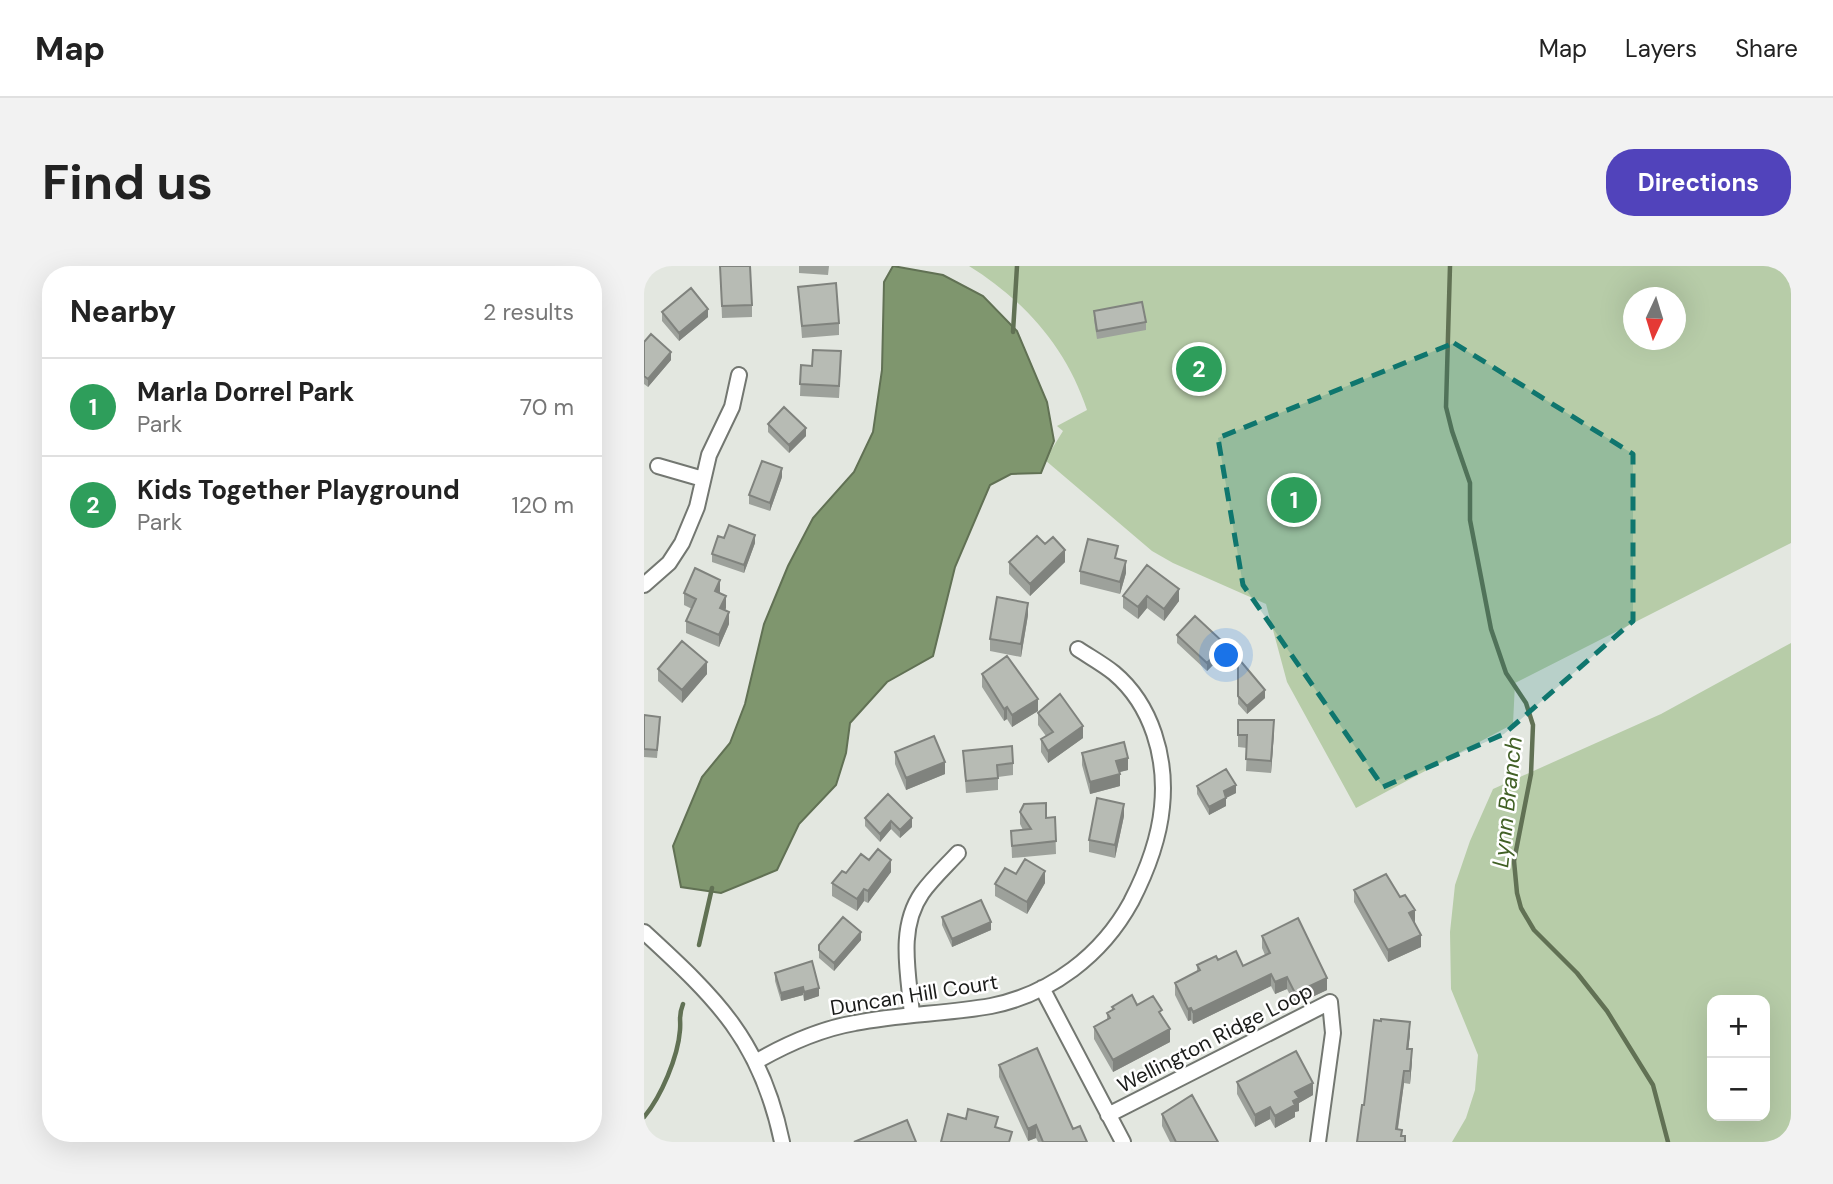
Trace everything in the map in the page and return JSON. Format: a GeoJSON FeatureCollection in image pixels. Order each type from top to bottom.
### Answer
{"type":"FeatureCollection","features":[{"type":"Feature","properties":{"kind":"street"},"geometry":{"type":"LineString","coordinates":[[644,585],[669,564],[682,543],[697,507],[712,447],[732,407],[739,375]]}},
{"type":"Feature","properties":{"kind":"street"},"geometry":{"type":"LineString","coordinates":[[658,466],[703,479]]}},
{"type":"Feature","properties":{"kind":"street","name":"Duncan Hill Court"},"geometry":{"type":"LineString","coordinates":[[757,1061],[828,1029],[854,1023],[989,1006],[1021,998],[1042,988],[1088,958],[1103,943],[1124,914],[1143,874],[1159,828],[1164,789],[1161,756],[1154,728],[1138,700],[1114,673],[1078,649]]}},
{"type":"Feature","properties":{"kind":"street"},"geometry":{"type":"LineString","coordinates":[[912,1015],[907,952],[909,923],[921,894],[958,853]]}},
{"type":"Feature","properties":{"kind":"street"},"geometry":{"type":"LineString","coordinates":[[644,932],[702,985],[730,1018],[757,1061],[775,1109],[782,1142]]}},
{"type":"Feature","properties":{"kind":"street","name":"Wellington Ridge Loop"},"geometry":{"type":"LineString","coordinates":[[1042,988],[1123,1142]]}},
{"type":"Feature","properties":{"kind":"street","name":"Wellington Ridge Loop"},"geometry":{"type":"LineString","coordinates":[[1108,1115],[1330,1002],[1333,1033],[1318,1142]]}},
{"type":"Feature","properties":{"kind":"highlighted area"},"geometry":{"type":"Polygon","coordinates":[[[1454,343],[1633,454],[1633,621],[1504,734],[1383,787],[1243,585],[1218,438],[1454,343]]]}},
{"type":"Feature","properties":{"kind":"shaded area"},"geometry":{"type":"Polygon","coordinates":[[[893,266],[943,275],[983,296],[1017,331],[1047,402],[1054,441],[1041,473],[1011,474],[990,485],[955,567],[933,656],[887,682],[850,723],[846,753],[836,785],[799,824],[777,870],[721,893],[681,887],[673,846],[702,777],[730,743],[745,704],[764,624],[788,566],[813,518],[854,472],[873,432],[882,370],[884,282],[893,266]]]}},
{"type":"Feature","properties":{"kind":"shaded area"},"geometry":{"type":"Polygon","coordinates":[[[969,266],[1791,266],[1791,543],[1515,683],[1513,724],[1356,808],[1287,682],[1266,604],[1152,551],[1045,460],[1063,431],[1057,426],[1087,410],[1068,366],[1055,346],[1008,294],[969,266]]]}},
{"type":"Feature","properties":{"kind":"shaded area"},"geometry":{"type":"Polygon","coordinates":[[[1791,643],[1791,1142],[1452,1142],[1466,1118],[1475,1090],[1478,1055],[1451,989],[1450,932],[1455,885],[1470,841],[1493,789],[1661,714],[1791,643]]]}},
{"type":"Feature","properties":{"kind":"building"},"geometry":{"type":"Polygon","coordinates":[[[720,266],[750,266],[752,305],[722,306],[720,266]]]}},
{"type":"Feature","properties":{"kind":"building"},"geometry":{"type":"Polygon","coordinates":[[[836,283],[839,323],[802,326],[798,287],[836,283]]]}},
{"type":"Feature","properties":{"kind":"building"},"geometry":{"type":"Polygon","coordinates":[[[691,288],[708,309],[679,333],[662,312],[691,288]]]}},
{"type":"Feature","properties":{"kind":"building"},"geometry":{"type":"Polygon","coordinates":[[[1142,302],[1146,322],[1097,331],[1094,311],[1142,302]]]}},
{"type":"Feature","properties":{"kind":"building"},"geometry":{"type":"Polygon","coordinates":[[[651,334],[671,352],[648,379],[644,376],[644,342],[651,334]]]}},
{"type":"Feature","properties":{"kind":"building"},"geometry":{"type":"Polygon","coordinates":[[[813,350],[841,351],[839,386],[800,384],[801,365],[812,366],[813,350]]]}},
{"type":"Feature","properties":{"kind":"building"},"geometry":{"type":"Polygon","coordinates":[[[784,407],[806,428],[789,445],[768,424],[784,407]]]}},
{"type":"Feature","properties":{"kind":"building"},"geometry":{"type":"Polygon","coordinates":[[[762,461],[782,468],[770,503],[749,495],[762,461]]]}},
{"type":"Feature","properties":{"kind":"building"},"geometry":{"type":"Polygon","coordinates":[[[729,525],[755,535],[744,565],[712,554],[718,536],[724,538],[729,525]]]}},
{"type":"Feature","properties":{"kind":"building"},"geometry":{"type":"Polygon","coordinates":[[[1037,536],[1045,544],[1053,537],[1065,550],[1030,584],[1009,562],[1037,536]]]}},
{"type":"Feature","properties":{"kind":"building"},"geometry":{"type":"Polygon","coordinates":[[[1088,539],[1118,546],[1115,558],[1126,561],[1120,582],[1080,571],[1088,539]]]}},
{"type":"Feature","properties":{"kind":"building"},"geometry":{"type":"Polygon","coordinates":[[[1147,565],[1179,589],[1164,609],[1147,596],[1138,607],[1123,596],[1147,565]]]}},
{"type":"Feature","properties":{"kind":"building"},"geometry":{"type":"Polygon","coordinates":[[[695,568],[720,580],[715,591],[726,596],[720,608],[729,612],[719,635],[686,621],[696,599],[684,593],[695,568]]]}},
{"type":"Feature","properties":{"kind":"building"},"geometry":{"type":"Polygon","coordinates":[[[997,597],[1028,603],[1021,644],[990,639],[997,597]]]}},
{"type":"Feature","properties":{"kind":"building"},"geometry":{"type":"Polygon","coordinates":[[[1195,616],[1225,644],[1207,663],[1177,635],[1195,616]]]}},
{"type":"Feature","properties":{"kind":"building"},"geometry":{"type":"Polygon","coordinates":[[[682,641],[707,662],[682,690],[658,669],[682,641]]]}},
{"type":"Feature","properties":{"kind":"building"},"geometry":{"type":"Polygon","coordinates":[[[1007,656],[1038,699],[1012,715],[1007,707],[1004,709],[982,674],[1007,656]]]}},
{"type":"Feature","properties":{"kind":"building"},"geometry":{"type":"Polygon","coordinates":[[[1238,658],[1265,690],[1247,706],[1238,696],[1238,658]]]}},
{"type":"Feature","properties":{"kind":"building"},"geometry":{"type":"Polygon","coordinates":[[[1060,694],[1083,726],[1048,751],[1041,739],[1053,732],[1038,713],[1060,694]]]}},
{"type":"Feature","properties":{"kind":"building"},"geometry":{"type":"Polygon","coordinates":[[[644,715],[660,717],[657,750],[644,749],[644,715]]]}},
{"type":"Feature","properties":{"kind":"building"},"geometry":{"type":"Polygon","coordinates":[[[1238,720],[1274,720],[1271,761],[1246,759],[1247,735],[1238,735],[1238,720]]]}},
{"type":"Feature","properties":{"kind":"building"},"geometry":{"type":"Polygon","coordinates":[[[934,736],[945,762],[906,778],[895,752],[934,736]]]}},
{"type":"Feature","properties":{"kind":"building"},"geometry":{"type":"Polygon","coordinates":[[[1124,742],[1128,758],[1116,761],[1120,774],[1090,782],[1082,753],[1124,742]]]}},
{"type":"Feature","properties":{"kind":"building"},"geometry":{"type":"Polygon","coordinates":[[[1012,746],[1013,763],[997,765],[998,778],[966,781],[963,751],[1012,746]]]}},
{"type":"Feature","properties":{"kind":"building"},"geometry":{"type":"Polygon","coordinates":[[[1226,769],[1236,785],[1224,791],[1226,798],[1209,807],[1197,786],[1226,769]]]}},
{"type":"Feature","properties":{"kind":"building"},"geometry":{"type":"Polygon","coordinates":[[[888,794],[912,818],[900,830],[891,821],[880,834],[865,818],[888,794]]]}},
{"type":"Feature","properties":{"kind":"building"},"geometry":{"type":"Polygon","coordinates":[[[1097,798],[1124,804],[1115,845],[1089,840],[1097,798]]]}},
{"type":"Feature","properties":{"kind":"building"},"geometry":{"type":"Polygon","coordinates":[[[1046,803],[1046,818],[1055,817],[1056,841],[1012,846],[1011,831],[1031,829],[1020,812],[1024,804],[1046,803]]]}},
{"type":"Feature","properties":{"kind":"building"},"geometry":{"type":"Polygon","coordinates":[[[878,849],[891,860],[868,891],[864,889],[857,899],[832,883],[842,871],[846,873],[861,854],[869,860],[878,849]]]}},
{"type":"Feature","properties":{"kind":"building"},"geometry":{"type":"Polygon","coordinates":[[[1025,859],[1045,871],[1027,902],[995,884],[1005,868],[1016,874],[1025,859]]]}},
{"type":"Feature","properties":{"kind":"building"},"geometry":{"type":"Polygon","coordinates":[[[1386,874],[1400,897],[1405,895],[1415,910],[1409,913],[1421,935],[1388,950],[1354,890],[1386,874]]]}},
{"type":"Feature","properties":{"kind":"building"},"geometry":{"type":"Polygon","coordinates":[[[981,900],[991,922],[952,939],[942,917],[981,900]]]}},
{"type":"Feature","properties":{"kind":"building"},"geometry":{"type":"Polygon","coordinates":[[[843,917],[861,932],[834,963],[819,950],[819,945],[843,917]]]}},
{"type":"Feature","properties":{"kind":"building"},"geometry":{"type":"Polygon","coordinates":[[[1298,918],[1327,978],[1295,993],[1287,977],[1275,982],[1271,974],[1193,1012],[1191,1008],[1188,1009],[1175,983],[1200,970],[1197,965],[1216,956],[1218,960],[1236,951],[1243,966],[1270,953],[1262,936],[1298,918]]]}},
{"type":"Feature","properties":{"kind":"building"},"geometry":{"type":"Polygon","coordinates":[[[812,961],[819,988],[804,992],[803,987],[781,993],[775,973],[812,961]]]}},
{"type":"Feature","properties":{"kind":"building"},"geometry":{"type":"Polygon","coordinates":[[[1132,995],[1137,1005],[1153,996],[1170,1029],[1113,1060],[1094,1027],[1110,1018],[1107,1013],[1114,1009],[1112,1007],[1132,995]]]}},
{"type":"Feature","properties":{"kind":"building"},"geometry":{"type":"Polygon","coordinates":[[[1374,1020],[1410,1022],[1407,1049],[1412,1049],[1410,1071],[1404,1071],[1396,1129],[1402,1130],[1401,1136],[1405,1136],[1405,1142],[1357,1142],[1374,1020]]]}},
{"type":"Feature","properties":{"kind":"building"},"geometry":{"type":"Polygon","coordinates":[[[1037,1048],[1073,1129],[1080,1126],[1087,1142],[1043,1142],[1036,1125],[1028,1129],[999,1065],[1037,1048]]]}},
{"type":"Feature","properties":{"kind":"building"},"geometry":{"type":"Polygon","coordinates":[[[1296,1051],[1313,1083],[1295,1092],[1299,1098],[1293,1101],[1295,1105],[1275,1116],[1270,1107],[1255,1115],[1237,1082],[1296,1051]]]}},
{"type":"Feature","properties":{"kind":"building"},"geometry":{"type":"Polygon","coordinates":[[[1192,1095],[1218,1142],[1176,1142],[1162,1114],[1192,1095]]]}},
{"type":"Feature","properties":{"kind":"building"},"geometry":{"type":"Polygon","coordinates":[[[968,1109],[998,1117],[995,1127],[1012,1132],[1009,1142],[941,1142],[948,1114],[966,1119],[968,1109]]]}},
{"type":"Feature","properties":{"kind":"building"},"geometry":{"type":"Polygon","coordinates":[[[907,1120],[916,1142],[854,1142],[907,1120]]]}},
{"type":"Feature","properties":{"kind":"waterway"},"geometry":{"type":"LineString","coordinates":[[1013,332],[1017,266]]}},
{"type":"Feature","properties":{"kind":"waterway","name":"Lynn Branch"},"geometry":{"type":"LineString","coordinates":[[1450,266],[1446,407],[1470,483],[1470,520],[1491,629],[1506,673],[1526,703],[1533,725],[1531,774],[1514,861],[1517,893],[1521,908],[1534,930],[1577,973],[1607,1011],[1653,1085],[1668,1142]]}},
{"type":"Feature","properties":{"kind":"waterway"},"geometry":{"type":"LineString","coordinates":[[699,945],[712,888]]}},
{"type":"Feature","properties":{"kind":"waterway"},"geometry":{"type":"LineString","coordinates":[[644,1117],[657,1099],[668,1076],[679,1041],[683,1004]]}},
{"type":"Feature","properties":{"kind":"place","name":"Kids Together Playground"},"geometry":{"type":"Point","coordinates":[1199,369]}},
{"type":"Feature","properties":{"kind":"place","name":"Marla Dorrel Park"},"geometry":{"type":"Point","coordinates":[1294,500]}}]}
